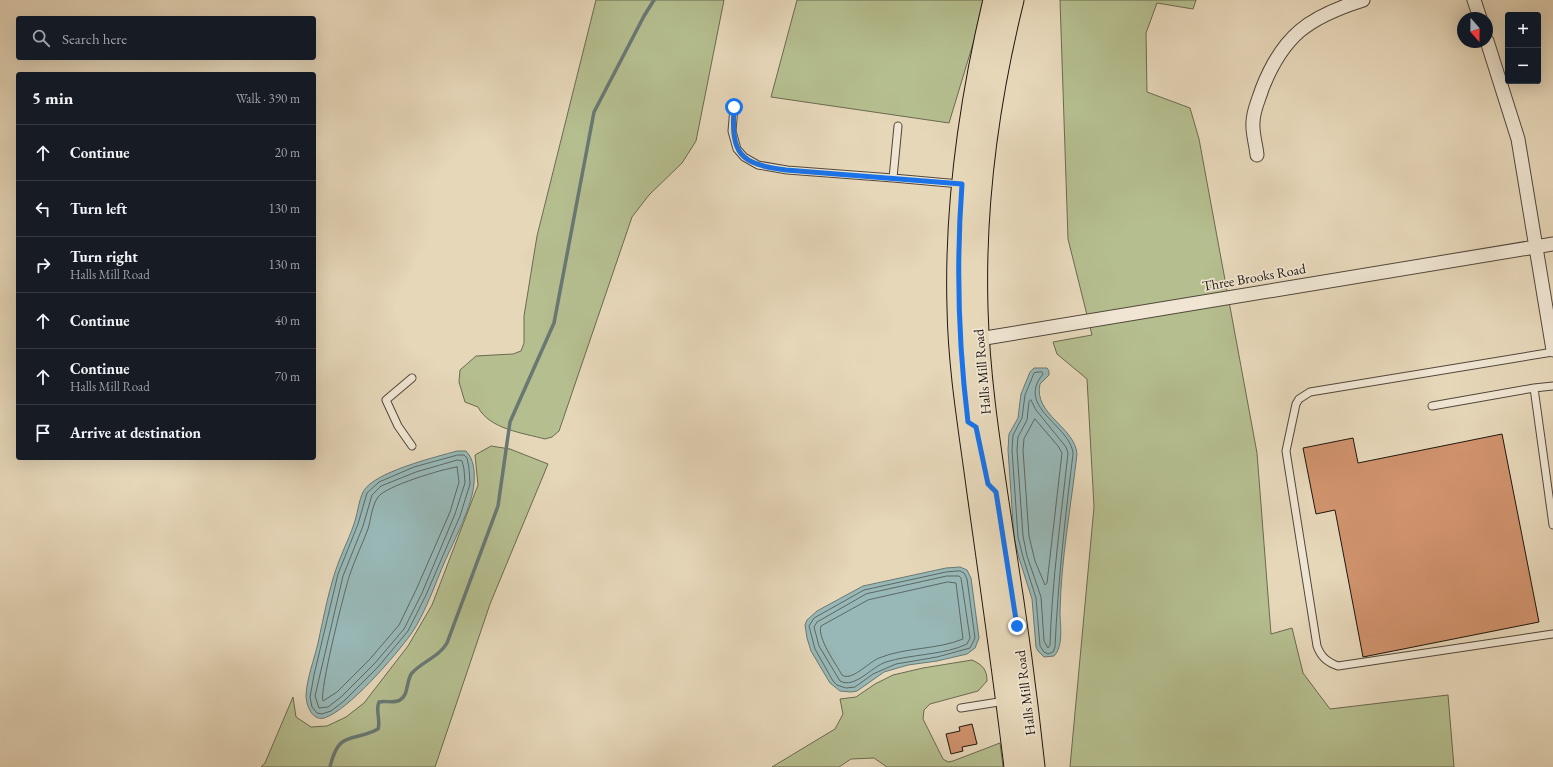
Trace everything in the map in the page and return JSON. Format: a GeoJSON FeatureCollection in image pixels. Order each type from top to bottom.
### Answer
{"type":"FeatureCollection","features":[{"type":"Feature","properties":{"kind":"main road","name":"Halls Mill Road"},"geometry":{"type":"LineString","coordinates":[[994,0],[972,104],[962,184],[958,255],[969,340],[986,415],[996,492],[1017,626],[1034,767]]}},
{"type":"Feature","properties":{"kind":"main road","name":"Halls Mill Road"},"geometry":{"type":"LineString","coordinates":[[1013,0],[991,108],[980,189],[977,256],[969,340],[968,422],[1015,767]]}},
{"type":"Feature","properties":{"kind":"main road"},"geometry":{"type":"LineString","coordinates":[[968,422],[976,427],[988,484],[996,492]]}},
{"type":"Feature","properties":{"kind":"street"},"geometry":{"type":"LineString","coordinates":[[1258,155],[1253,121],[1255,108],[1274,63],[1284,46],[1315,19],[1335,9],[1363,0]]}},
{"type":"Feature","properties":{"kind":"street"},"geometry":{"type":"LineString","coordinates":[[1474,0],[1478,12]]}},
{"type":"Feature","properties":{"kind":"street"},"geometry":{"type":"LineString","coordinates":[[1489,48],[1518,139],[1553,351]]}},
{"type":"Feature","properties":{"kind":"street","name":"Three Brooks Road"},"geometry":{"type":"LineString","coordinates":[[969,340],[1443,260],[1553,244]]}},
{"type":"Feature","properties":{"kind":"lane"},"geometry":{"type":"LineString","coordinates":[[734,107],[732,131],[737,149],[744,157],[758,165],[786,170],[962,184]]}},
{"type":"Feature","properties":{"kind":"lane"},"geometry":{"type":"LineString","coordinates":[[893,178],[898,126]]}},
{"type":"Feature","properties":{"kind":"lane"},"geometry":{"type":"LineString","coordinates":[[1553,351],[1304,394],[1296,404],[1286,451],[1317,646],[1321,655],[1329,662],[1338,666],[1553,634]]}},
{"type":"Feature","properties":{"kind":"lane"},"geometry":{"type":"LineString","coordinates":[[412,378],[386,400],[398,426],[412,446]]}},
{"type":"Feature","properties":{"kind":"lane"},"geometry":{"type":"LineString","coordinates":[[1432,406],[1553,386]]}},
{"type":"Feature","properties":{"kind":"lane"},"geometry":{"type":"LineString","coordinates":[[1534,388],[1552,507],[1553,525]]}},
{"type":"Feature","properties":{"kind":"lane"},"geometry":{"type":"LineString","coordinates":[[961,708],[1007,700]]}},
{"type":"Feature","properties":{"kind":"green space"},"geometry":{"type":"Polygon","coordinates":[[[596,0],[724,0],[696,141],[682,163],[649,195],[632,217],[559,431],[552,437],[545,439],[517,432],[498,425],[483,414],[478,407],[465,402],[459,382],[460,370],[476,356],[513,354],[521,351],[524,343],[524,316],[537,236],[596,0]]]}},
{"type":"Feature","properties":{"kind":"green space"},"geometry":{"type":"Polygon","coordinates":[[[797,0],[983,0],[985,4],[949,123],[771,97],[797,0]]]}},
{"type":"Feature","properties":{"kind":"green space"},"geometry":{"type":"Polygon","coordinates":[[[1060,0],[1196,0],[1193,9],[1157,3],[1146,33],[1147,92],[1190,108],[1199,139],[1257,453],[1271,634],[1292,628],[1303,673],[1330,709],[1448,695],[1454,767],[1070,767],[1094,507],[1087,379],[1057,354],[1053,342],[1092,335],[1068,239],[1060,0]]]}},
{"type":"Feature","properties":{"kind":"green space"},"geometry":{"type":"Polygon","coordinates":[[[491,446],[510,449],[548,464],[490,604],[435,767],[261,767],[265,763],[293,697],[296,717],[311,727],[327,726],[346,717],[364,703],[408,646],[432,605],[478,485],[475,455],[491,446]]]}},
{"type":"Feature","properties":{"kind":"green space"},"geometry":{"type":"Polygon","coordinates":[[[972,660],[984,668],[987,681],[978,691],[930,704],[924,710],[923,719],[943,759],[948,762],[1000,743],[1003,767],[887,767],[874,758],[851,759],[839,767],[772,767],[835,729],[843,714],[840,699],[856,697],[875,684],[893,675],[923,668],[972,660]]]}},
{"type":"Feature","properties":{"kind":"water"},"geometry":{"type":"Polygon","coordinates":[[[1034,368],[1047,368],[1049,371],[1049,375],[1040,384],[1039,395],[1048,412],[1075,444],[1077,454],[1062,572],[1060,641],[1057,652],[1054,656],[1044,657],[1036,647],[1032,599],[1014,537],[1008,450],[1009,434],[1018,418],[1021,394],[1030,372],[1034,368]]]}},
{"type":"Feature","properties":{"kind":"water"},"geometry":{"type":"Polygon","coordinates":[[[457,451],[466,451],[471,458],[474,474],[473,492],[430,599],[421,617],[411,634],[394,655],[358,694],[334,713],[324,718],[316,717],[310,711],[307,703],[306,695],[308,682],[332,581],[353,526],[363,492],[369,485],[379,478],[392,472],[421,461],[457,451]]]}},
{"type":"Feature","properties":{"kind":"water"},"geometry":{"type":"Polygon","coordinates":[[[960,567],[967,570],[971,578],[979,638],[975,648],[967,654],[937,661],[908,665],[884,672],[857,691],[840,691],[830,683],[811,651],[807,638],[805,625],[807,620],[817,611],[863,586],[946,568],[960,567]]]}},
{"type":"Feature","properties":{"kind":"building"},"geometry":{"type":"Polygon","coordinates":[[[1502,434],[1539,622],[1363,657],[1335,510],[1316,514],[1303,448],[1353,438],[1358,463],[1502,434]]]}},
{"type":"Feature","properties":{"kind":"building"},"geometry":{"type":"Polygon","coordinates":[[[972,724],[977,744],[962,747],[963,751],[951,754],[946,734],[960,731],[959,727],[972,724]]]}},
{"type":"Feature","properties":{"kind":"waterway"},"geometry":{"type":"LineString","coordinates":[[330,767],[334,755],[342,742],[378,729],[379,702],[395,702],[403,698],[412,673],[440,652],[447,643],[498,506],[510,422],[554,323],[594,112],[644,16],[654,0]]}},
{"type":"Feature","properties":{"kind":"route"},"geometry":{"type":"LineString","coordinates":[[734,107],[732,131],[733,140],[737,149],[744,157],[758,165],[786,170],[962,184],[959,221],[958,308],[962,370],[968,422],[976,427],[980,437],[984,472],[988,484],[996,492],[1017,626]]}}]}
